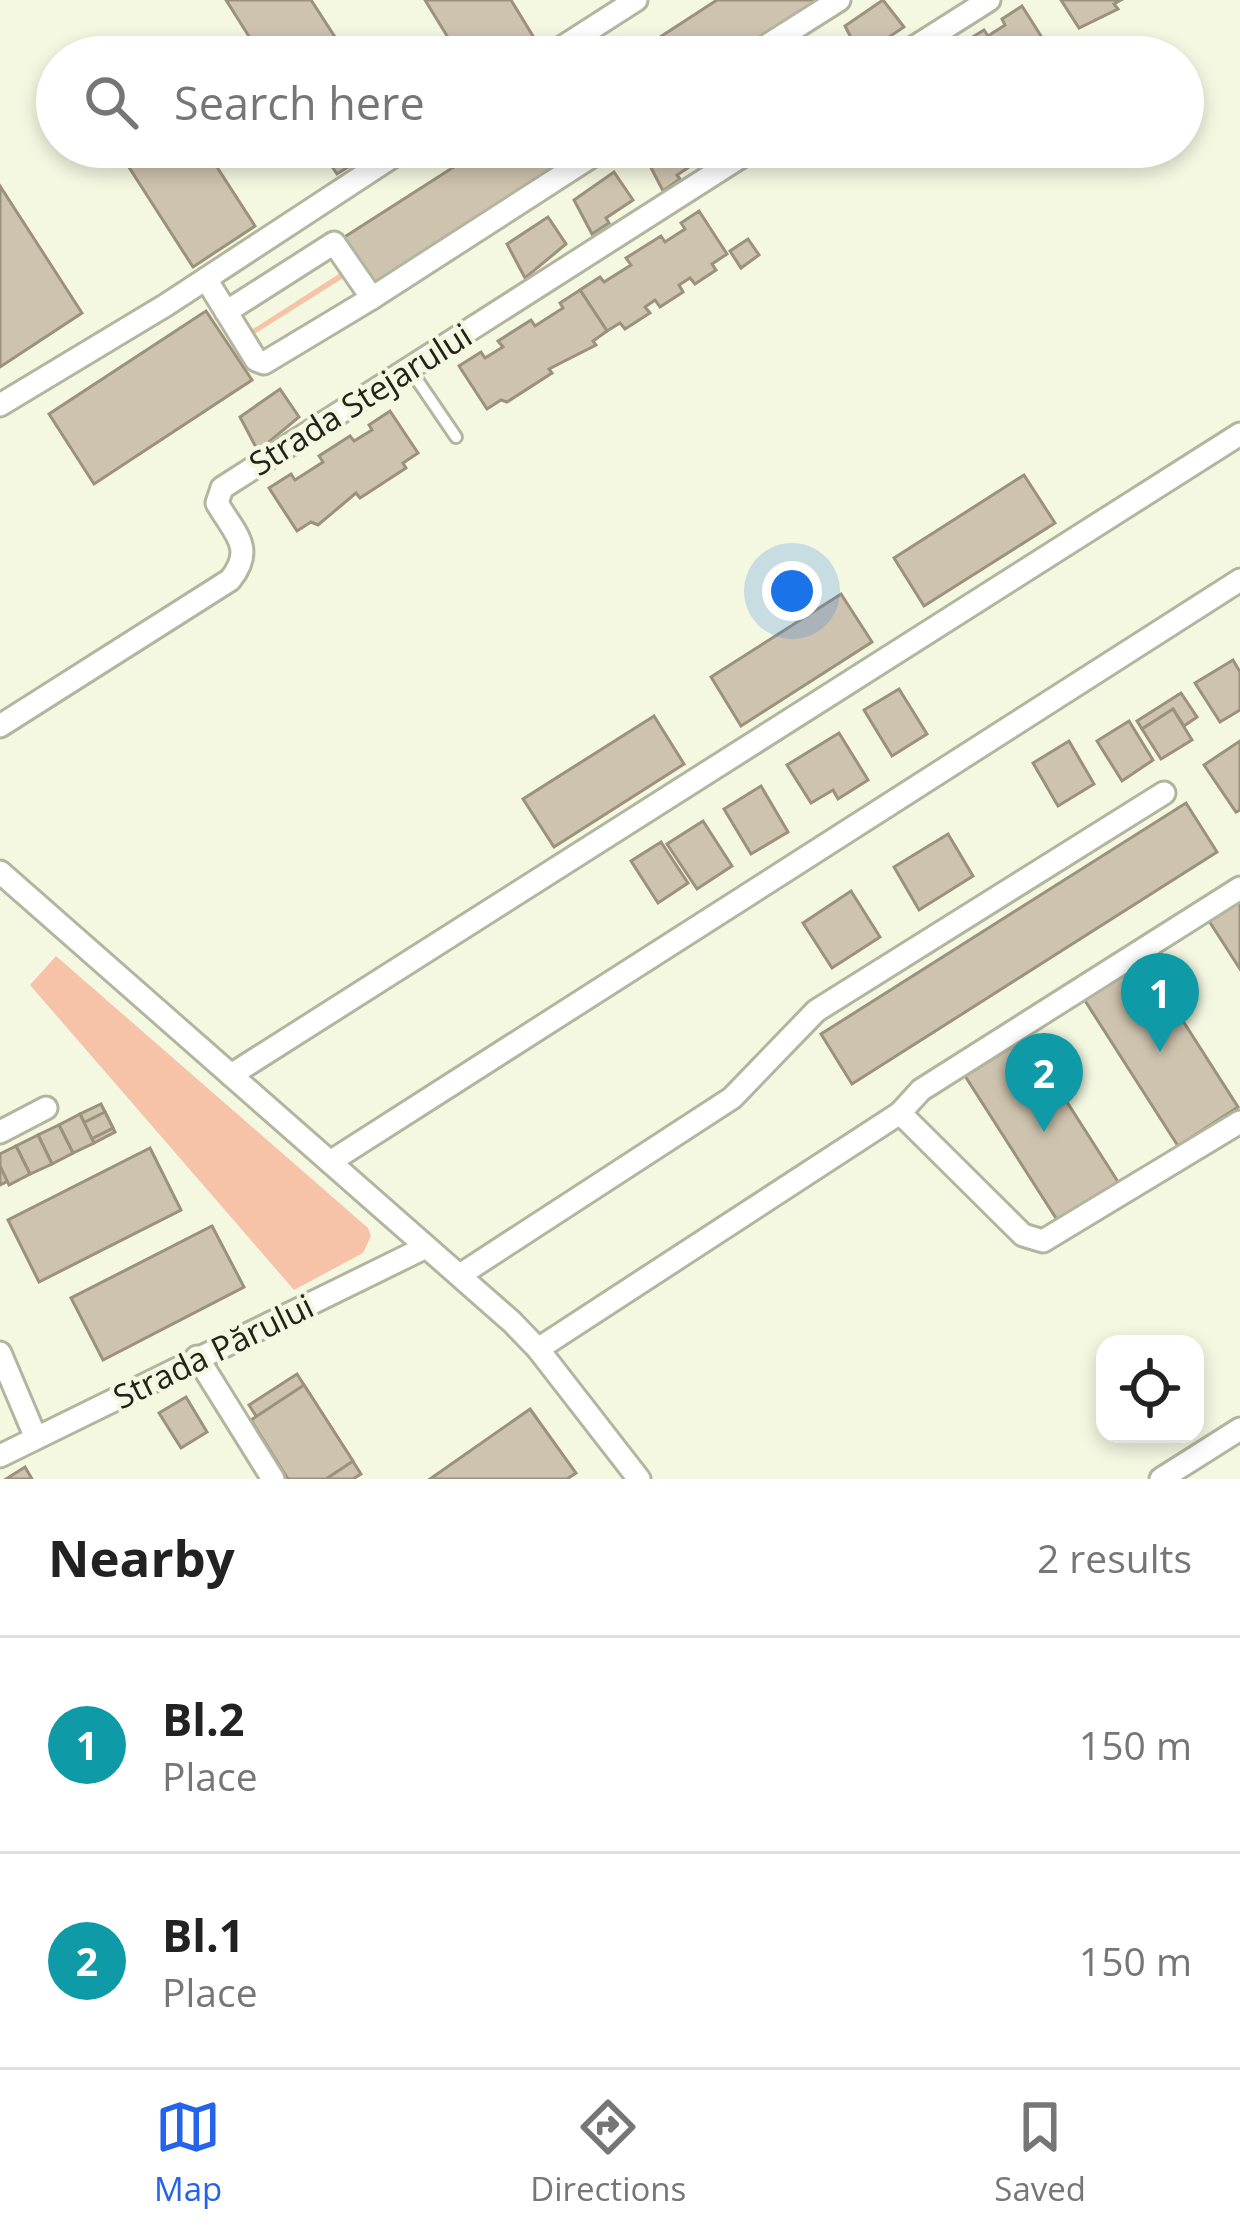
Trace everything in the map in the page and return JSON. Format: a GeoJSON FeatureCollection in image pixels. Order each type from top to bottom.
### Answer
{"type":"FeatureCollection","features":[{"type":"Feature","properties":{"kind":"street"},"geometry":{"type":"LineString","coordinates":[[585,36],[636,0]]}},
{"type":"Feature","properties":{"kind":"street"},"geometry":{"type":"LineString","coordinates":[[782,36],[839,0]]}},
{"type":"Feature","properties":{"kind":"street"},"geometry":{"type":"LineString","coordinates":[[932,36],[989,0]]}},
{"type":"Feature","properties":{"kind":"street"},"geometry":{"type":"LineString","coordinates":[[0,406],[375,168]]}},
{"type":"Feature","properties":{"kind":"street"},"geometry":{"type":"LineString","coordinates":[[206,279],[256,360],[270,363],[573,168]]}},
{"type":"Feature","properties":{"kind":"street","name":"Strada Stejarului"},"geometry":{"type":"LineString","coordinates":[[0,726],[230,580],[244,550],[217,502],[222,488],[723,168]]}},
{"type":"Feature","properties":{"kind":"street"},"geometry":{"type":"LineString","coordinates":[[226,312],[334,243],[372,298]]}},
{"type":"Feature","properties":{"kind":"street"},"geometry":{"type":"LineString","coordinates":[[231,1075],[1240,434]]}},
{"type":"Feature","properties":{"kind":"street"},"geometry":{"type":"LineString","coordinates":[[330,1162],[1240,580]]}},
{"type":"Feature","properties":{"kind":"street"},"geometry":{"type":"LineString","coordinates":[[460,1275],[732,1098],[816,1011],[1164,793]]}},
{"type":"Feature","properties":{"kind":"street"},"geometry":{"type":"LineString","coordinates":[[0,872],[460,1275],[538,1349],[634,1477]]}},
{"type":"Feature","properties":{"kind":"street"},"geometry":{"type":"LineString","coordinates":[[538,1349],[900,1113],[922,1090],[1240,887]]}},
{"type":"Feature","properties":{"kind":"street"},"geometry":{"type":"LineString","coordinates":[[0,1132],[46,1108]]}},
{"type":"Feature","properties":{"kind":"street"},"geometry":{"type":"LineString","coordinates":[[900,1113],[1023,1234],[1043,1241],[1240,1122]]}},
{"type":"Feature","properties":{"kind":"street","name":"Strada Părului"},"geometry":{"type":"LineString","coordinates":[[0,1456],[426,1247]]}},
{"type":"Feature","properties":{"kind":"street"},"geometry":{"type":"LineString","coordinates":[[0,1353],[36,1438]]}},
{"type":"Feature","properties":{"kind":"street"},"geometry":{"type":"LineString","coordinates":[[197,1358],[274,1479]]}},
{"type":"Feature","properties":{"kind":"street"},"geometry":{"type":"LineString","coordinates":[[1161,1479],[1240,1429]]}},
{"type":"Feature","properties":{"kind":"lane"},"geometry":{"type":"LineString","coordinates":[[410,368],[456,437]]}},
{"type":"Feature","properties":{"kind":"shaded area"},"geometry":{"type":"Polygon","coordinates":[[[345,270],[348,275],[253,335],[250,331],[345,270]]]}},
{"type":"Feature","properties":{"kind":"shaded area"},"geometry":{"type":"Polygon","coordinates":[[[56,956],[368,1228],[371,1236],[363,1253],[294,1290],[30,985],[56,956]]]}},
{"type":"Feature","properties":{"kind":"building"},"geometry":{"type":"Polygon","coordinates":[[[226,0],[311,0],[334,36],[249,36],[226,0]]]}},
{"type":"Feature","properties":{"kind":"building"},"geometry":{"type":"Polygon","coordinates":[[[425,0],[511,0],[533,36],[447,36],[425,0]]]}},
{"type":"Feature","properties":{"kind":"building"},"geometry":{"type":"Polygon","coordinates":[[[717,0],[827,0],[771,36],[662,36],[717,0]]]}},
{"type":"Feature","properties":{"kind":"building"},"geometry":{"type":"Polygon","coordinates":[[[883,0],[904,27],[890,36],[850,36],[845,26],[883,0]]]}},
{"type":"Feature","properties":{"kind":"building"},"geometry":{"type":"Polygon","coordinates":[[[1061,0],[1121,0],[1114,4],[1118,9],[1079,28],[1061,0]]]}},
{"type":"Feature","properties":{"kind":"building"},"geometry":{"type":"Polygon","coordinates":[[[1022,6],[1041,36],[988,36],[1005,25],[1002,19],[1022,6]]]}},
{"type":"Feature","properties":{"kind":"building"},"geometry":{"type":"Polygon","coordinates":[[[129,168],[218,168],[255,226],[193,267],[129,168]]]}},
{"type":"Feature","properties":{"kind":"building"},"geometry":{"type":"Polygon","coordinates":[[[452,168],[553,168],[556,172],[375,288],[343,238],[452,168]]]}},
{"type":"Feature","properties":{"kind":"building"},"geometry":{"type":"Polygon","coordinates":[[[651,168],[688,168],[677,175],[680,179],[663,191],[651,168]]]}},
{"type":"Feature","properties":{"kind":"building"},"geometry":{"type":"Polygon","coordinates":[[[614,172],[633,200],[592,234],[574,200],[614,172]]]}},
{"type":"Feature","properties":{"kind":"building"},"geometry":{"type":"Polygon","coordinates":[[[0,186],[82,313],[0,367],[0,186]]]}},
{"type":"Feature","properties":{"kind":"building"},"geometry":{"type":"Polygon","coordinates":[[[699,211],[727,254],[712,264],[716,270],[695,284],[690,278],[679,285],[683,292],[660,307],[655,300],[645,307],[650,313],[625,329],[620,323],[607,331],[580,290],[631,265],[626,258],[661,236],[665,242],[685,229],[681,223],[699,211]]]}},
{"type":"Feature","properties":{"kind":"building"},"geometry":{"type":"Polygon","coordinates":[[[548,217],[566,244],[525,278],[507,244],[548,217]]]}},
{"type":"Feature","properties":{"kind":"building"},"geometry":{"type":"Polygon","coordinates":[[[748,239],[759,255],[741,268],[730,251],[748,239]]]}},
{"type":"Feature","properties":{"kind":"building"},"geometry":{"type":"Polygon","coordinates":[[[580,290],[607,331],[593,341],[596,345],[549,369],[552,373],[507,402],[501,400],[487,409],[459,366],[481,352],[485,358],[503,347],[498,341],[531,320],[535,326],[580,290]]]}},
{"type":"Feature","properties":{"kind":"building"},"geometry":{"type":"Polygon","coordinates":[[[206,311],[252,380],[94,484],[49,414],[206,311]]]}},
{"type":"Feature","properties":{"kind":"building"},"geometry":{"type":"Polygon","coordinates":[[[280,389],[299,417],[258,451],[240,417],[280,389]]]}},
{"type":"Feature","properties":{"kind":"building"},"geometry":{"type":"Polygon","coordinates":[[[390,411],[418,453],[403,463],[406,468],[360,498],[356,493],[318,525],[311,522],[297,531],[269,488],[291,474],[295,480],[323,462],[319,456],[350,436],[354,441],[372,430],[369,425],[390,411]]]}},
{"type":"Feature","properties":{"kind":"building"},"geometry":{"type":"Polygon","coordinates":[[[1024,475],[1055,523],[924,606],[894,558],[1024,475]]]}},
{"type":"Feature","properties":{"kind":"building"},"geometry":{"type":"Polygon","coordinates":[[[841,594],[872,642],[741,726],[711,677],[841,594]]]}},
{"type":"Feature","properties":{"kind":"building"},"geometry":{"type":"Polygon","coordinates":[[[1233,660],[1240,672],[1240,710],[1220,722],[1195,683],[1233,660]]]}},
{"type":"Feature","properties":{"kind":"building"},"geometry":{"type":"Polygon","coordinates":[[[899,689],[927,734],[892,756],[864,710],[899,689]]]}},
{"type":"Feature","properties":{"kind":"building"},"geometry":{"type":"Polygon","coordinates":[[[1181,693],[1197,717],[1184,726],[1173,709],[1142,729],[1137,721],[1181,693]]]}},
{"type":"Feature","properties":{"kind":"building"},"geometry":{"type":"Polygon","coordinates":[[[1173,709],[1192,740],[1161,759],[1142,729],[1173,709]]]}},
{"type":"Feature","properties":{"kind":"building"},"geometry":{"type":"Polygon","coordinates":[[[654,716],[684,764],[554,847],[523,799],[654,716]]]}},
{"type":"Feature","properties":{"kind":"building"},"geometry":{"type":"Polygon","coordinates":[[[1129,721],[1153,760],[1122,781],[1097,741],[1129,721]]]}},
{"type":"Feature","properties":{"kind":"building"},"geometry":{"type":"Polygon","coordinates":[[[839,733],[868,780],[838,799],[833,790],[811,803],[787,765],[839,733]]]}},
{"type":"Feature","properties":{"kind":"building"},"geometry":{"type":"Polygon","coordinates":[[[1069,741],[1094,784],[1058,806],[1033,763],[1069,741]]]}},
{"type":"Feature","properties":{"kind":"building"},"geometry":{"type":"Polygon","coordinates":[[[1240,741],[1240,810],[1236,812],[1204,765],[1240,741]]]}},
{"type":"Feature","properties":{"kind":"building"},"geometry":{"type":"Polygon","coordinates":[[[761,786],[788,832],[751,854],[724,809],[761,786]]]}},
{"type":"Feature","properties":{"kind":"building"},"geometry":{"type":"Polygon","coordinates":[[[1186,803],[1217,852],[852,1084],[821,1034],[1186,803]]]}},
{"type":"Feature","properties":{"kind":"building"},"geometry":{"type":"Polygon","coordinates":[[[703,821],[732,866],[697,889],[667,844],[703,821]]]}},
{"type":"Feature","properties":{"kind":"building"},"geometry":{"type":"Polygon","coordinates":[[[948,834],[973,876],[919,910],[894,867],[948,834]]]}},
{"type":"Feature","properties":{"kind":"building"},"geometry":{"type":"Polygon","coordinates":[[[661,842],[688,883],[658,903],[631,861],[661,842]]]}},
{"type":"Feature","properties":{"kind":"building"},"geometry":{"type":"Polygon","coordinates":[[[851,891],[880,937],[832,968],[803,923],[851,891]]]}},
{"type":"Feature","properties":{"kind":"building"},"geometry":{"type":"Polygon","coordinates":[[[1240,901],[1240,969],[1209,921],[1240,901]]]}},
{"type":"Feature","properties":{"kind":"building"},"geometry":{"type":"Polygon","coordinates":[[[1142,957],[1238,1107],[1178,1146],[1082,996],[1142,957]]]}},
{"type":"Feature","properties":{"kind":"building"},"geometry":{"type":"Polygon","coordinates":[[[1026,1038],[1122,1188],[1061,1226],[965,1076],[1026,1038]]]}},
{"type":"Feature","properties":{"kind":"building"},"geometry":{"type":"Polygon","coordinates":[[[101,1104],[115,1132],[94,1143],[80,1114],[101,1104]]]}},
{"type":"Feature","properties":{"kind":"building"},"geometry":{"type":"Polygon","coordinates":[[[105,1112],[113,1128],[0,1185],[0,1165],[105,1112]]]}},
{"type":"Feature","properties":{"kind":"building"},"geometry":{"type":"Polygon","coordinates":[[[80,1114],[94,1143],[73,1153],[59,1125],[80,1114]]]}},
{"type":"Feature","properties":{"kind":"building"},"geometry":{"type":"Polygon","coordinates":[[[59,1125],[73,1153],[52,1164],[38,1135],[59,1125]]]}},
{"type":"Feature","properties":{"kind":"building"},"geometry":{"type":"Polygon","coordinates":[[[38,1135],[52,1164],[30,1174],[16,1146],[38,1135]]]}},
{"type":"Feature","properties":{"kind":"building"},"geometry":{"type":"Polygon","coordinates":[[[16,1146],[30,1174],[9,1185],[0,1154],[16,1146]]]}},
{"type":"Feature","properties":{"kind":"building"},"geometry":{"type":"Polygon","coordinates":[[[150,1148],[181,1210],[39,1282],[8,1220],[150,1148]]]}},
{"type":"Feature","properties":{"kind":"building"},"geometry":{"type":"Polygon","coordinates":[[[212,1226],[244,1287],[103,1360],[71,1298],[212,1226]]]}},
{"type":"Feature","properties":{"kind":"building"},"geometry":{"type":"Polygon","coordinates":[[[297,1374],[361,1474],[353,1479],[296,1479],[249,1405],[297,1374]]]}},
{"type":"Feature","properties":{"kind":"building"},"geometry":{"type":"Polygon","coordinates":[[[304,1385],[353,1461],[326,1479],[288,1479],[251,1420],[304,1385]]]}},
{"type":"Feature","properties":{"kind":"building"},"geometry":{"type":"Polygon","coordinates":[[[186,1397],[207,1432],[181,1448],[159,1413],[186,1397]]]}},
{"type":"Feature","properties":{"kind":"building"},"geometry":{"type":"Polygon","coordinates":[[[530,1409],[576,1473],[567,1479],[430,1479],[530,1409]]]}},
{"type":"Feature","properties":{"kind":"building"},"geometry":{"type":"Polygon","coordinates":[[[25,1467],[32,1479],[6,1479],[25,1467]]]}},
{"type":"Feature","properties":{"kind":"place","name":"Bl.2"},"geometry":{"type":"Point","coordinates":[1160,1052]}},
{"type":"Feature","properties":{"kind":"place","name":"Bl.1"},"geometry":{"type":"Point","coordinates":[1044,1132]}}]}
